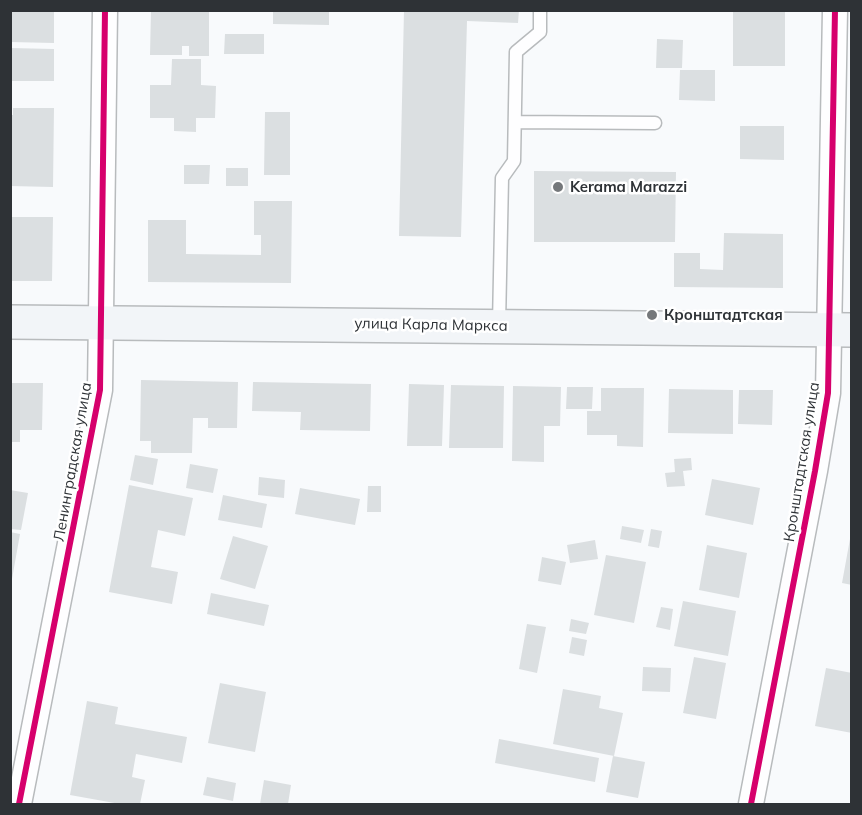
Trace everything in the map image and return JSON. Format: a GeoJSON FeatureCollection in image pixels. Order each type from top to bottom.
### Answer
{"type":"FeatureCollection","features":[{"type":"Feature","properties":{"kind":"main road","name":"улица Карла Маркса"},"geometry":{"type":"LineString","coordinates":[[10,322],[841,330]]}},
{"type":"Feature","properties":{"kind":"street","name":"Ленинградская улица"},"geometry":{"type":"LineString","coordinates":[[20,804],[100,390],[105,10]]}},
{"type":"Feature","properties":{"kind":"street","name":"Кронштадтская улица"},"geometry":{"type":"LineString","coordinates":[[751,804],[841,330],[835,10]]}},
{"type":"Feature","properties":{"kind":"lane"},"geometry":{"type":"LineString","coordinates":[[499,326],[502,178],[514,160],[516,52],[540,32],[540,10]]}},
{"type":"Feature","properties":{"kind":"lane"},"geometry":{"type":"LineString","coordinates":[[515,122],[655,123]]}},
{"type":"Feature","properties":{"kind":"building"},"geometry":{"type":"Polygon","coordinates":[[[10,10],[54,10],[54,43],[10,42],[10,10]]]}},
{"type":"Feature","properties":{"kind":"building"},"geometry":{"type":"Polygon","coordinates":[[[151,10],[209,10],[209,56],[189,56],[189,46],[182,46],[182,55],[150,55],[151,10]]]}},
{"type":"Feature","properties":{"kind":"building"},"geometry":{"type":"Polygon","coordinates":[[[273,10],[329,10],[329,25],[273,24],[273,10]]]}},
{"type":"Feature","properties":{"kind":"building"},"geometry":{"type":"Polygon","coordinates":[[[404,10],[519,10],[518,23],[467,21],[461,237],[399,236],[404,10]]]}},
{"type":"Feature","properties":{"kind":"building"},"geometry":{"type":"Polygon","coordinates":[[[733,10],[785,10],[785,66],[733,66],[733,10]]]}},
{"type":"Feature","properties":{"kind":"building"},"geometry":{"type":"Polygon","coordinates":[[[225,34],[264,34],[264,54],[224,54],[225,34]]]}},
{"type":"Feature","properties":{"kind":"building"},"geometry":{"type":"Polygon","coordinates":[[[657,39],[683,40],[682,68],[656,68],[657,39]]]}},
{"type":"Feature","properties":{"kind":"building"},"geometry":{"type":"Polygon","coordinates":[[[10,48],[54,49],[54,81],[10,81],[10,48]]]}},
{"type":"Feature","properties":{"kind":"building"},"geometry":{"type":"Polygon","coordinates":[[[172,59],[201,59],[201,85],[216,86],[215,118],[196,118],[196,132],[174,131],[174,118],[150,118],[150,85],[171,85],[172,59]]]}},
{"type":"Feature","properties":{"kind":"building"},"geometry":{"type":"Polygon","coordinates":[[[680,70],[715,70],[715,101],[679,100],[680,70]]]}},
{"type":"Feature","properties":{"kind":"building"},"geometry":{"type":"Polygon","coordinates":[[[13,108],[54,108],[53,187],[10,186],[10,115],[13,115],[13,108]]]}},
{"type":"Feature","properties":{"kind":"building"},"geometry":{"type":"Polygon","coordinates":[[[265,112],[290,112],[290,175],[264,175],[265,112]]]}},
{"type":"Feature","properties":{"kind":"building"},"geometry":{"type":"Polygon","coordinates":[[[740,126],[784,126],[784,160],[740,159],[740,126]]]}},
{"type":"Feature","properties":{"kind":"building"},"geometry":{"type":"Polygon","coordinates":[[[184,165],[210,165],[209,184],[184,184],[184,165]]]}},
{"type":"Feature","properties":{"kind":"building"},"geometry":{"type":"Polygon","coordinates":[[[226,168],[248,168],[248,186],[226,186],[226,168]]]}},
{"type":"Feature","properties":{"kind":"building"},"geometry":{"type":"Polygon","coordinates":[[[534,171],[676,172],[675,242],[534,242],[534,171]]]}},
{"type":"Feature","properties":{"kind":"building"},"geometry":{"type":"Polygon","coordinates":[[[254,201],[292,201],[291,283],[148,282],[148,220],[186,220],[186,254],[261,255],[261,235],[254,235],[254,201]]]}},
{"type":"Feature","properties":{"kind":"building"},"geometry":{"type":"Polygon","coordinates":[[[10,217],[53,217],[52,281],[10,281],[10,217]]]}},
{"type":"Feature","properties":{"kind":"building"},"geometry":{"type":"Polygon","coordinates":[[[724,233],[783,234],[783,288],[674,287],[674,253],[700,253],[700,269],[723,270],[724,233]]]}},
{"type":"Feature","properties":{"kind":"building"},"geometry":{"type":"Polygon","coordinates":[[[141,380],[238,382],[237,428],[208,428],[208,418],[193,418],[192,453],[151,453],[151,441],[140,441],[141,380]]]}},
{"type":"Feature","properties":{"kind":"building"},"geometry":{"type":"Polygon","coordinates":[[[253,382],[371,384],[370,431],[300,430],[301,412],[252,411],[253,382]]]}},
{"type":"Feature","properties":{"kind":"building"},"geometry":{"type":"Polygon","coordinates":[[[10,383],[43,383],[42,430],[20,430],[20,442],[10,442],[10,383]]]}},
{"type":"Feature","properties":{"kind":"building"},"geometry":{"type":"Polygon","coordinates":[[[409,384],[444,385],[442,446],[407,446],[409,384]]]}},
{"type":"Feature","properties":{"kind":"building"},"geometry":{"type":"Polygon","coordinates":[[[451,385],[504,386],[503,448],[449,448],[451,385]]]}},
{"type":"Feature","properties":{"kind":"building"},"geometry":{"type":"Polygon","coordinates":[[[513,386],[561,387],[560,426],[544,426],[544,462],[512,461],[513,386]]]}},
{"type":"Feature","properties":{"kind":"building"},"geometry":{"type":"Polygon","coordinates":[[[567,387],[593,387],[592,409],[566,409],[567,387]]]}},
{"type":"Feature","properties":{"kind":"building"},"geometry":{"type":"Polygon","coordinates":[[[601,388],[644,388],[643,447],[617,446],[617,435],[587,435],[587,411],[601,411],[601,388]]]}},
{"type":"Feature","properties":{"kind":"building"},"geometry":{"type":"Polygon","coordinates":[[[669,389],[733,390],[733,434],[668,433],[669,389]]]}},
{"type":"Feature","properties":{"kind":"building"},"geometry":{"type":"Polygon","coordinates":[[[739,390],[773,390],[772,425],[738,424],[739,390]]]}},
{"type":"Feature","properties":{"kind":"building"},"geometry":{"type":"Polygon","coordinates":[[[135,455],[158,459],[153,485],[130,480],[135,455]]]}},
{"type":"Feature","properties":{"kind":"building"},"geometry":{"type":"Polygon","coordinates":[[[691,458],[692,470],[683,471],[685,486],[667,487],[665,473],[675,472],[674,459],[691,458]]]}},
{"type":"Feature","properties":{"kind":"building"},"geometry":{"type":"Polygon","coordinates":[[[190,464],[218,469],[213,493],[186,488],[190,464]]]}},
{"type":"Feature","properties":{"kind":"building"},"geometry":{"type":"Polygon","coordinates":[[[259,477],[285,480],[284,498],[258,495],[259,477]]]}},
{"type":"Feature","properties":{"kind":"building"},"geometry":{"type":"Polygon","coordinates":[[[712,479],[760,488],[753,525],[705,515],[712,479]]]}},
{"type":"Feature","properties":{"kind":"building"},"geometry":{"type":"Polygon","coordinates":[[[129,485],[193,498],[185,536],[158,530],[151,567],[178,572],[172,604],[109,592],[129,485]]]}},
{"type":"Feature","properties":{"kind":"building"},"geometry":{"type":"Polygon","coordinates":[[[368,486],[381,486],[381,512],[367,512],[368,486]]]}},
{"type":"Feature","properties":{"kind":"building"},"geometry":{"type":"Polygon","coordinates":[[[300,488],[360,499],[355,525],[295,514],[300,488]]]}},
{"type":"Feature","properties":{"kind":"building"},"geometry":{"type":"Polygon","coordinates":[[[10,490],[28,493],[21,530],[10,529],[10,490]]]}},
{"type":"Feature","properties":{"kind":"building"},"geometry":{"type":"Polygon","coordinates":[[[223,495],[267,504],[262,528],[218,520],[223,495]]]}},
{"type":"Feature","properties":{"kind":"building"},"geometry":{"type":"Polygon","coordinates":[[[622,526],[644,530],[641,543],[620,539],[622,526]]]}},
{"type":"Feature","properties":{"kind":"building"},"geometry":{"type":"Polygon","coordinates":[[[651,529],[662,531],[659,548],[648,546],[651,529]]]}},
{"type":"Feature","properties":{"kind":"building"},"geometry":{"type":"Polygon","coordinates":[[[10,532],[20,534],[12,579],[10,579],[10,532]]]}},
{"type":"Feature","properties":{"kind":"building"},"geometry":{"type":"Polygon","coordinates":[[[233,536],[268,546],[255,589],[220,579],[233,536]]]}},
{"type":"Feature","properties":{"kind":"building"},"geometry":{"type":"Polygon","coordinates":[[[850,539],[852,539],[852,585],[842,583],[850,539]]]}},
{"type":"Feature","properties":{"kind":"building"},"geometry":{"type":"Polygon","coordinates":[[[595,540],[598,559],[570,563],[567,545],[595,540]]]}},
{"type":"Feature","properties":{"kind":"building"},"geometry":{"type":"Polygon","coordinates":[[[707,545],[747,553],[739,598],[699,590],[707,545]]]}},
{"type":"Feature","properties":{"kind":"building"},"geometry":{"type":"Polygon","coordinates":[[[606,555],[646,562],[634,623],[594,615],[606,555]]]}},
{"type":"Feature","properties":{"kind":"building"},"geometry":{"type":"Polygon","coordinates":[[[542,557],[566,562],[561,585],[538,581],[542,557]]]}},
{"type":"Feature","properties":{"kind":"building"},"geometry":{"type":"Polygon","coordinates":[[[211,593],[269,605],[264,626],[207,614],[211,593]]]}},
{"type":"Feature","properties":{"kind":"building"},"geometry":{"type":"Polygon","coordinates":[[[683,601],[736,611],[728,656],[674,646],[683,601]]]}},
{"type":"Feature","properties":{"kind":"building"},"geometry":{"type":"Polygon","coordinates":[[[661,607],[673,609],[670,630],[656,627],[661,607]]]}},
{"type":"Feature","properties":{"kind":"building"},"geometry":{"type":"Polygon","coordinates":[[[571,619],[589,623],[586,634],[569,631],[571,619]]]}},
{"type":"Feature","properties":{"kind":"building"},"geometry":{"type":"Polygon","coordinates":[[[527,624],[546,627],[537,673],[519,669],[527,624]]]}},
{"type":"Feature","properties":{"kind":"building"},"geometry":{"type":"Polygon","coordinates":[[[572,637],[587,640],[584,656],[569,653],[572,637]]]}},
{"type":"Feature","properties":{"kind":"building"},"geometry":{"type":"Polygon","coordinates":[[[694,657],[726,663],[716,719],[683,713],[694,657]]]}},
{"type":"Feature","properties":{"kind":"building"},"geometry":{"type":"Polygon","coordinates":[[[643,667],[671,668],[670,692],[642,691],[643,667]]]}},
{"type":"Feature","properties":{"kind":"building"},"geometry":{"type":"Polygon","coordinates":[[[826,668],[852,673],[852,733],[815,726],[826,668]]]}},
{"type":"Feature","properties":{"kind":"building"},"geometry":{"type":"Polygon","coordinates":[[[220,683],[266,692],[255,752],[208,743],[220,683]]]}},
{"type":"Feature","properties":{"kind":"building"},"geometry":{"type":"Polygon","coordinates":[[[563,689],[601,696],[599,708],[623,713],[614,756],[553,744],[563,689]]]}},
{"type":"Feature","properties":{"kind":"building"},"geometry":{"type":"Polygon","coordinates":[[[87,701],[118,707],[115,724],[187,737],[182,763],[136,754],[132,777],[145,780],[140,804],[120,804],[70,795],[87,701]]]}},
{"type":"Feature","properties":{"kind":"building"},"geometry":{"type":"Polygon","coordinates":[[[499,739],[599,758],[595,782],[495,763],[499,739]]]}},
{"type":"Feature","properties":{"kind":"building"},"geometry":{"type":"Polygon","coordinates":[[[613,756],[645,762],[638,798],[606,792],[613,756]]]}},
{"type":"Feature","properties":{"kind":"building"},"geometry":{"type":"Polygon","coordinates":[[[207,777],[236,783],[233,801],[203,795],[207,777]]]}},
{"type":"Feature","properties":{"kind":"building"},"geometry":{"type":"Polygon","coordinates":[[[264,780],[291,785],[288,804],[260,804],[264,780]]]}},
{"type":"Feature","properties":{"kind":"cycle path"},"geometry":{"type":"LineString","coordinates":[[19,804],[100,390],[105,10]]}},
{"type":"Feature","properties":{"kind":"cycle path"},"geometry":{"type":"LineString","coordinates":[[751,804],[828,393],[835,10]]}},
{"type":"Feature","properties":{"kind":"place","name":"Kerama Marazzi"},"geometry":{"type":"Point","coordinates":[558,187]}},
{"type":"Feature","properties":{"kind":"place","name":"Кронштадтская"},"geometry":{"type":"Point","coordinates":[652,315]}}]}
